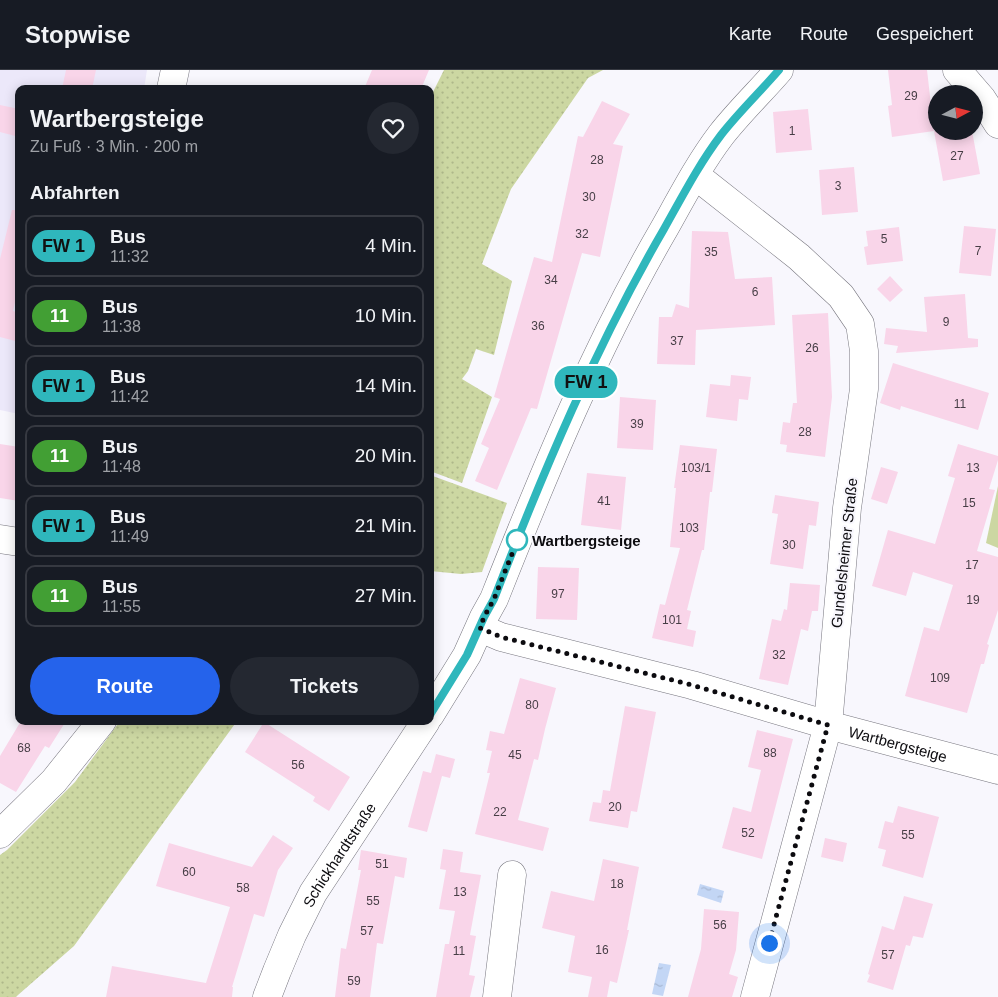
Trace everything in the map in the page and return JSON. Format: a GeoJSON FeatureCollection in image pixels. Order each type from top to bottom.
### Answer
{"type":"FeatureCollection","features":[{"type":"Feature","properties":{"kind":"street"},"geometry":{"type":"LineString","coordinates":[[172,85],[174,70]]}},
{"type":"Feature","properties":{"kind":"street"},"geometry":{"type":"LineString","coordinates":[[434,709],[467,655],[494,599],[548,465],[637,276],[721,135],[779,70]]}},
{"type":"Feature","properties":{"kind":"street"},"geometry":{"type":"LineString","coordinates":[[957,70],[982,99],[998,124]]}},
{"type":"Feature","properties":{"kind":"street","name":"Gundelsheimer Straße"},"geometry":{"type":"LineString","coordinates":[[696,175],[799,258],[841,296],[860,324],[864,350],[864,389],[847,508],[828,725],[755,997]]}},
{"type":"Feature","properties":{"kind":"street"},"geometry":{"type":"LineString","coordinates":[[0,539],[15,541]]}},
{"type":"Feature","properties":{"kind":"street","name":"Wartbergsteige"},"geometry":{"type":"LineString","coordinates":[[480,628],[501,637],[692,685],[828,725],[998,770]]}},
{"type":"Feature","properties":{"kind":"street"},"geometry":{"type":"LineString","coordinates":[[0,834],[54,781],[99,725]]}},
{"type":"Feature","properties":{"kind":"street","name":"Schickhardtstraße"},"geometry":{"type":"LineString","coordinates":[[267,997],[292,935],[313,892],[423,725]]}},
{"type":"Feature","properties":{"kind":"street"},"geometry":{"type":"LineString","coordinates":[[497,997],[512,874]]}},
{"type":"Feature","properties":{"kind":"shaded area"},"geometry":{"type":"Polygon","coordinates":[[[0,70],[147,70],[145,85],[15,85],[15,413],[0,410],[0,70]]]}},
{"type":"Feature","properties":{"kind":"green space"},"geometry":{"type":"Polygon","coordinates":[[[444,70],[603,70],[588,78],[511,189],[482,264],[512,281],[494,355],[476,349],[468,371],[462,379],[492,397],[462,483],[434,472],[434,90],[444,70]]]}},
{"type":"Feature","properties":{"kind":"green space"},"geometry":{"type":"Polygon","coordinates":[[[434,476],[507,503],[482,572],[461,574],[434,571],[434,476]]]}},
{"type":"Feature","properties":{"kind":"green space"},"geometry":{"type":"Polygon","coordinates":[[[998,486],[998,548],[986,543],[998,486]]]}},
{"type":"Feature","properties":{"kind":"green space"},"geometry":{"type":"Polygon","coordinates":[[[117,725],[234,725],[74,946],[16,997],[0,997],[0,855],[75,782],[117,725]]]}},
{"type":"Feature","properties":{"kind":"water"},"geometry":{"type":"Polygon","coordinates":[[[700,884],[724,891],[721,903],[697,895],[700,884]]]}},
{"type":"Feature","properties":{"kind":"water"},"geometry":{"type":"Polygon","coordinates":[[[659,963],[671,965],[663,996],[652,994],[659,963]]]}},
{"type":"Feature","properties":{"kind":"building"},"geometry":{"type":"Polygon","coordinates":[[[66,70],[96,70],[93,85],[63,85],[66,70]]]}},
{"type":"Feature","properties":{"kind":"building"},"geometry":{"type":"Polygon","coordinates":[[[372,70],[429,70],[423,85],[366,85],[372,70]]]}},
{"type":"Feature","properties":{"kind":"building"},"geometry":{"type":"Polygon","coordinates":[[[888,70],[927,70],[928,132],[892,137],[888,106],[892,105],[888,70]]]}},
{"type":"Feature","properties":{"kind":"building"},"geometry":{"type":"Polygon","coordinates":[[[602,101],[630,114],[613,144],[623,146],[600,257],[582,253],[537,409],[531,408],[497,490],[475,481],[489,448],[481,444],[500,399],[494,397],[534,257],[552,262],[578,136],[583,137],[602,101]]]}},
{"type":"Feature","properties":{"kind":"building"},"geometry":{"type":"Polygon","coordinates":[[[0,105],[15,108],[15,136],[0,132],[0,105]]]}},
{"type":"Feature","properties":{"kind":"building"},"geometry":{"type":"Polygon","coordinates":[[[808,109],[812,150],[776,153],[773,112],[808,109]]]}},
{"type":"Feature","properties":{"kind":"building"},"geometry":{"type":"Polygon","coordinates":[[[936,140],[974,140],[980,174],[943,181],[936,140]]]}},
{"type":"Feature","properties":{"kind":"building"},"geometry":{"type":"Polygon","coordinates":[[[854,167],[858,212],[822,215],[819,170],[854,167]]]}},
{"type":"Feature","properties":{"kind":"building"},"geometry":{"type":"Polygon","coordinates":[[[12,210],[15,210],[15,302],[13,311],[15,312],[15,341],[0,337],[0,259],[12,210]]]}},
{"type":"Feature","properties":{"kind":"building"},"geometry":{"type":"Polygon","coordinates":[[[964,226],[996,229],[991,276],[959,273],[964,226]]]}},
{"type":"Feature","properties":{"kind":"building"},"geometry":{"type":"Polygon","coordinates":[[[899,227],[903,261],[867,265],[864,247],[868,246],[866,231],[899,227]]]}},
{"type":"Feature","properties":{"kind":"building"},"geometry":{"type":"Polygon","coordinates":[[[692,231],[728,232],[735,279],[772,277],[775,325],[696,330],[695,365],[657,364],[659,317],[672,317],[676,304],[689,308],[692,231]]]}},
{"type":"Feature","properties":{"kind":"building"},"geometry":{"type":"Polygon","coordinates":[[[890,276],[903,290],[890,302],[877,289],[890,276]]]}},
{"type":"Feature","properties":{"kind":"building"},"geometry":{"type":"Polygon","coordinates":[[[965,294],[968,338],[978,339],[978,347],[896,353],[898,346],[884,344],[886,328],[927,332],[924,297],[965,294]]]}},
{"type":"Feature","properties":{"kind":"building"},"geometry":{"type":"Polygon","coordinates":[[[828,313],[832,397],[825,457],[786,452],[787,445],[780,444],[783,422],[790,423],[793,403],[797,403],[792,315],[828,313]]]}},
{"type":"Feature","properties":{"kind":"building"},"geometry":{"type":"Polygon","coordinates":[[[893,363],[989,393],[978,430],[901,406],[900,410],[880,403],[893,363]]]}},
{"type":"Feature","properties":{"kind":"building"},"geometry":{"type":"Polygon","coordinates":[[[731,375],[751,377],[748,400],[739,399],[737,421],[706,417],[710,384],[730,386],[731,375]]]}},
{"type":"Feature","properties":{"kind":"building"},"geometry":{"type":"Polygon","coordinates":[[[620,397],[656,400],[653,450],[617,448],[620,397]]]}},
{"type":"Feature","properties":{"kind":"building"},"geometry":{"type":"Polygon","coordinates":[[[0,444],[15,446],[15,500],[0,498],[0,444]]]}},
{"type":"Feature","properties":{"kind":"building"},"geometry":{"type":"Polygon","coordinates":[[[958,444],[998,456],[989,489],[995,490],[977,551],[998,557],[998,610],[987,644],[989,645],[984,664],[981,664],[967,713],[905,696],[924,627],[939,631],[953,585],[913,572],[906,596],[872,586],[888,530],[935,544],[955,478],[948,476],[958,444]]]}},
{"type":"Feature","properties":{"kind":"building"},"geometry":{"type":"Polygon","coordinates":[[[680,445],[717,449],[704,550],[702,550],[687,610],[691,611],[687,629],[696,631],[693,647],[652,638],[660,604],[665,605],[680,548],[670,547],[676,488],[674,488],[680,445]]]}},
{"type":"Feature","properties":{"kind":"building"},"geometry":{"type":"Polygon","coordinates":[[[881,467],[898,472],[887,504],[871,499],[881,467]]]}},
{"type":"Feature","properties":{"kind":"building"},"geometry":{"type":"Polygon","coordinates":[[[587,473],[626,477],[621,530],[581,525],[587,473]]]}},
{"type":"Feature","properties":{"kind":"building"},"geometry":{"type":"Polygon","coordinates":[[[775,495],[819,502],[816,526],[809,525],[803,569],[770,564],[778,514],[772,513],[775,495]]]}},
{"type":"Feature","properties":{"kind":"building"},"geometry":{"type":"Polygon","coordinates":[[[538,567],[579,568],[577,620],[536,619],[538,567]]]}},
{"type":"Feature","properties":{"kind":"building"},"geometry":{"type":"Polygon","coordinates":[[[790,583],[820,585],[818,611],[812,611],[808,631],[801,629],[788,685],[759,679],[772,619],[781,621],[784,609],[787,610],[790,583]]]}},
{"type":"Feature","properties":{"kind":"building"},"geometry":{"type":"Polygon","coordinates":[[[520,678],[556,688],[538,760],[534,759],[518,820],[549,828],[543,851],[475,834],[490,773],[487,773],[492,751],[486,750],[490,731],[504,734],[520,678]]]}},
{"type":"Feature","properties":{"kind":"building"},"geometry":{"type":"Polygon","coordinates":[[[625,706],[656,712],[637,812],[631,811],[628,828],[589,821],[593,802],[601,803],[603,790],[610,791],[625,706]]]}},
{"type":"Feature","properties":{"kind":"building"},"geometry":{"type":"Polygon","coordinates":[[[19,725],[63,725],[49,748],[45,746],[16,792],[0,783],[0,756],[19,725]]]}},
{"type":"Feature","properties":{"kind":"building"},"geometry":{"type":"Polygon","coordinates":[[[262,725],[269,725],[350,777],[329,811],[313,801],[315,797],[245,752],[262,725]]]}},
{"type":"Feature","properties":{"kind":"building"},"geometry":{"type":"Polygon","coordinates":[[[757,730],[793,739],[762,859],[722,848],[733,807],[751,812],[761,770],[748,767],[757,730]]]}},
{"type":"Feature","properties":{"kind":"building"},"geometry":{"type":"Polygon","coordinates":[[[436,754],[455,759],[450,778],[442,776],[427,832],[408,827],[423,771],[431,773],[436,754]]]}},
{"type":"Feature","properties":{"kind":"building"},"geometry":{"type":"Polygon","coordinates":[[[898,806],[939,817],[923,878],[882,866],[886,850],[878,848],[885,821],[893,823],[898,806]]]}},
{"type":"Feature","properties":{"kind":"building"},"geometry":{"type":"Polygon","coordinates":[[[273,835],[293,848],[278,870],[264,917],[254,914],[232,987],[232,997],[106,997],[112,966],[206,983],[230,907],[156,886],[169,843],[252,867],[273,835]]]}},
{"type":"Feature","properties":{"kind":"building"},"geometry":{"type":"Polygon","coordinates":[[[825,838],[847,843],[843,862],[821,857],[825,838]]]}},
{"type":"Feature","properties":{"kind":"building"},"geometry":{"type":"Polygon","coordinates":[[[443,849],[463,852],[460,872],[481,875],[470,935],[476,936],[469,975],[475,976],[470,997],[436,997],[445,944],[449,944],[455,911],[439,909],[446,870],[440,869],[443,849]]]}},
{"type":"Feature","properties":{"kind":"building"},"geometry":{"type":"Polygon","coordinates":[[[361,850],[407,858],[404,878],[395,876],[383,944],[377,943],[370,997],[335,997],[341,948],[346,949],[361,870],[358,870],[361,850]]]}},
{"type":"Feature","properties":{"kind":"building"},"geometry":{"type":"Polygon","coordinates":[[[603,859],[639,867],[627,930],[629,930],[617,983],[610,981],[607,997],[588,997],[592,977],[568,972],[575,936],[542,928],[551,891],[594,901],[603,859]]]}},
{"type":"Feature","properties":{"kind":"building"},"geometry":{"type":"Polygon","coordinates":[[[904,896],[933,904],[923,938],[913,936],[910,946],[906,945],[893,990],[867,982],[882,926],[894,930],[904,896]]]}},
{"type":"Feature","properties":{"kind":"building"},"geometry":{"type":"Polygon","coordinates":[[[704,909],[739,912],[736,950],[729,974],[738,977],[732,997],[688,997],[701,949],[704,909]]]}},
{"type":"Feature","properties":{"kind":"bus line"},"geometry":{"type":"LineString","coordinates":[[434,709],[467,655],[494,599],[548,465],[637,276],[721,135],[779,70]]}},
{"type":"Feature","properties":{"kind":"place","name":"Wartbergsteige"},"geometry":{"type":"Point","coordinates":[517,540]}},
{"type":"Feature","properties":{"kind":"route"},"geometry":{"type":"LineString","coordinates":[[517,540],[494,599],[480,628],[501,637],[692,685],[828,725],[769,943]]}}]}
